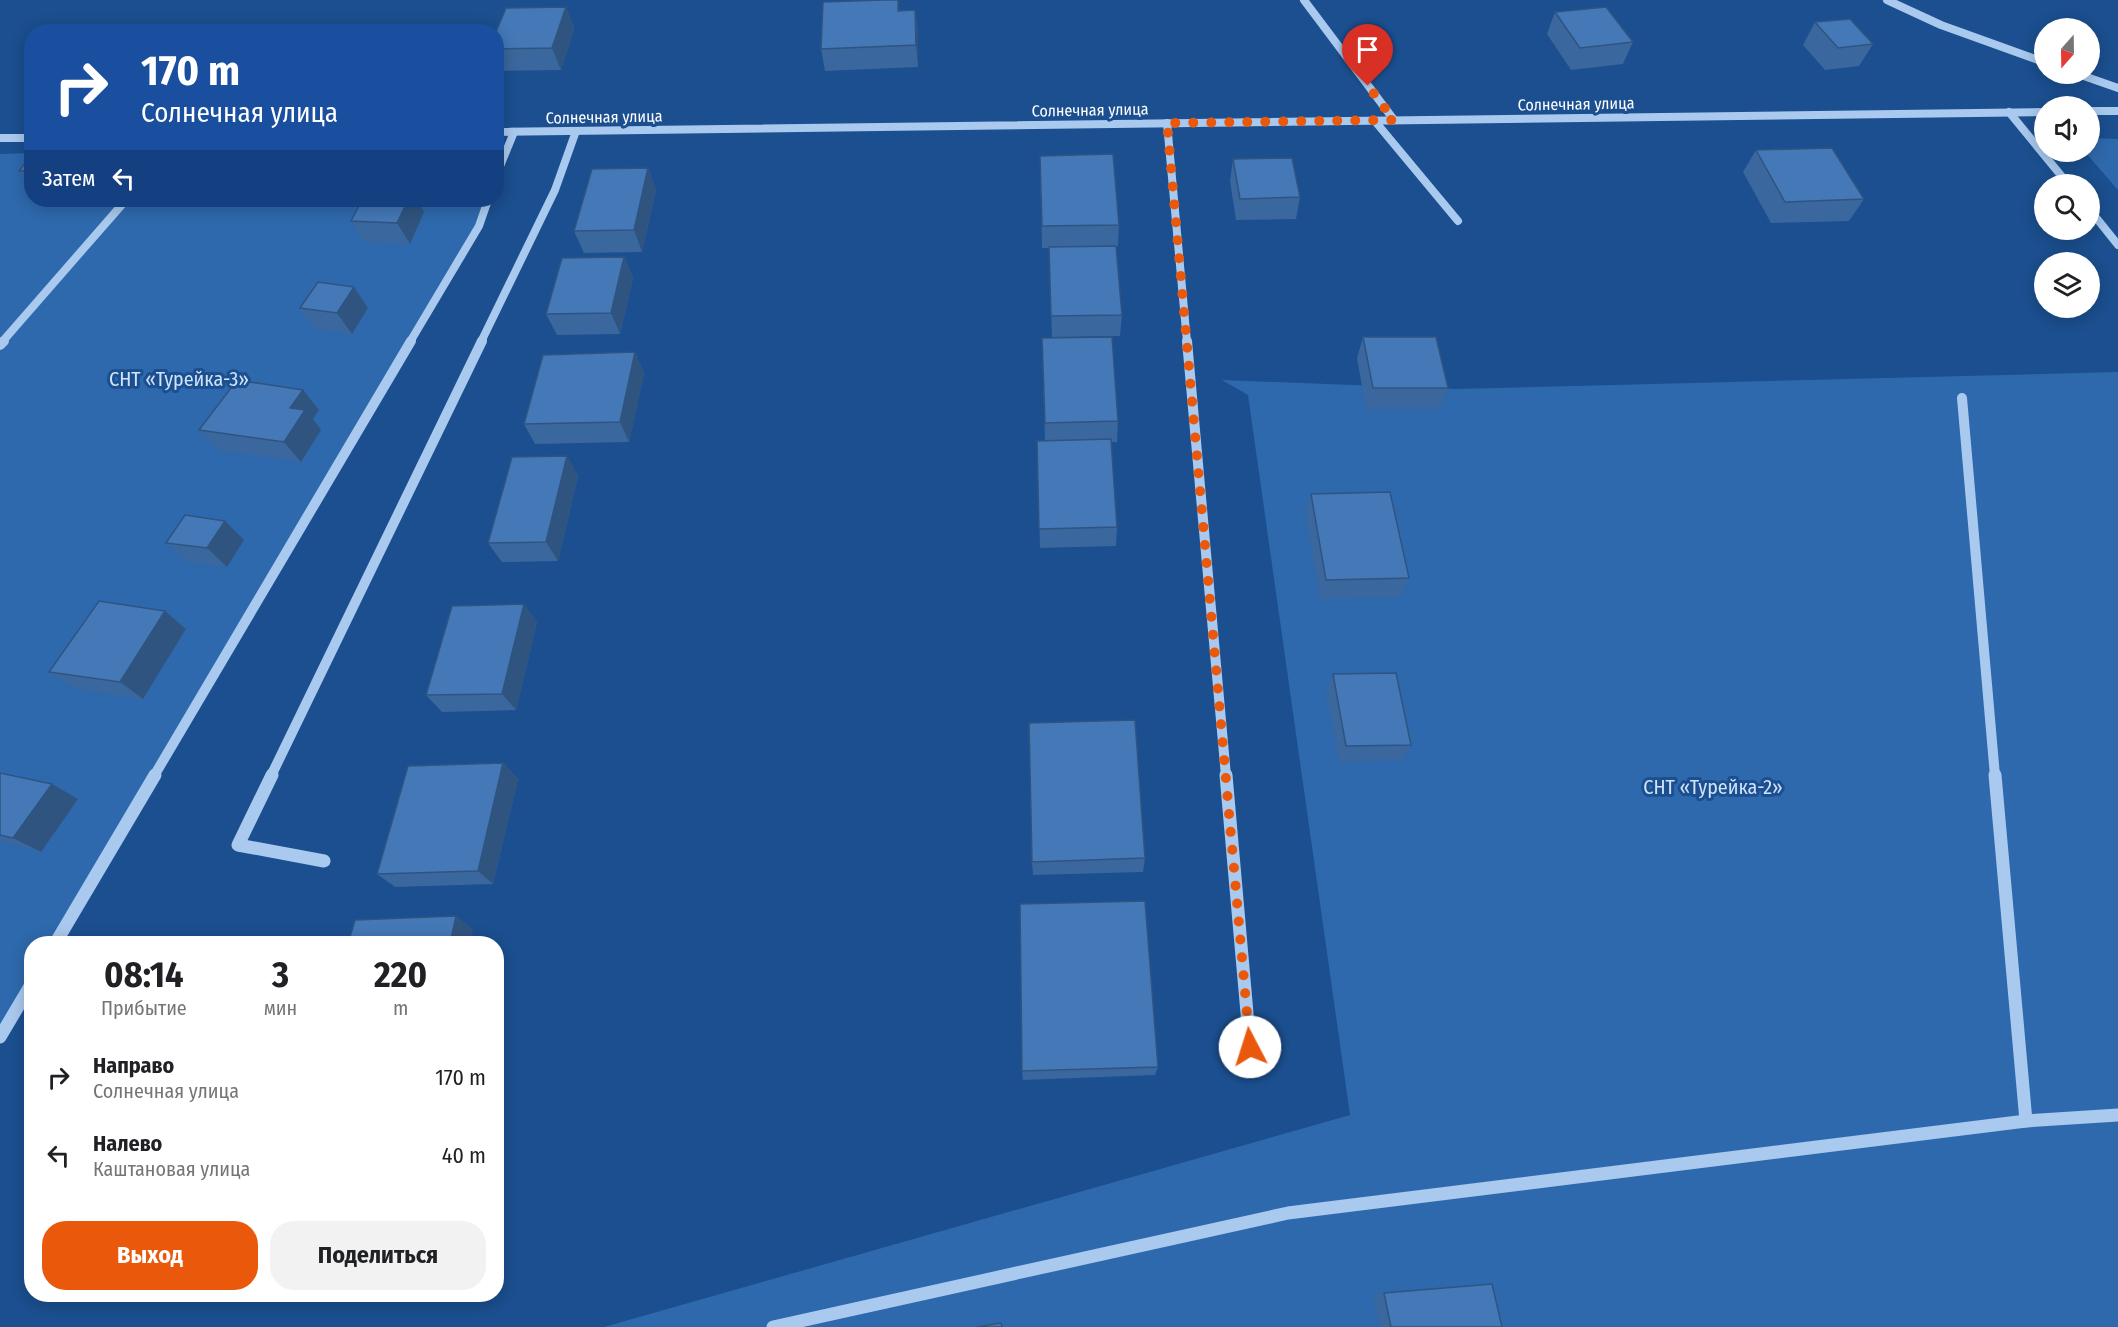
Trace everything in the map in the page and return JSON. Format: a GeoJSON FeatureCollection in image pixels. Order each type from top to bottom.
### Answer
{"type":"FeatureCollection","features":[{"type":"Feature","properties":{"kind":"street"},"geometry":{"type":"LineString","coordinates":[[1304,0],[1394,120]]}},
{"type":"Feature","properties":{"kind":"street"},"geometry":{"type":"LineString","coordinates":[[1887,0],[1941,25],[2034,58]]}},
{"type":"Feature","properties":{"kind":"street"},"geometry":{"type":"LineString","coordinates":[[2100,82],[2118,88]]}},
{"type":"Feature","properties":{"kind":"street"},"geometry":{"type":"LineString","coordinates":[[2100,111],[2118,111]]}},
{"type":"Feature","properties":{"kind":"street"},"geometry":{"type":"LineString","coordinates":[[2008,112],[2060,174]]}},
{"type":"Feature","properties":{"kind":"street","name":"Солнечная улица"},"geometry":{"type":"LineString","coordinates":[[504,132],[2034,112]]}},
{"type":"Feature","properties":{"kind":"street"},"geometry":{"type":"LineString","coordinates":[[1374,120],[1458,221]]}},
{"type":"Feature","properties":{"kind":"street"},"geometry":{"type":"LineString","coordinates":[[1167,123],[1250,1047]]}},
{"type":"Feature","properties":{"kind":"street"},"geometry":{"type":"LineString","coordinates":[[324,861],[238,845],[555,190],[576,131]]}},
{"type":"Feature","properties":{"kind":"street"},"geometry":{"type":"LineString","coordinates":[[504,156],[514,132]]}},
{"type":"Feature","properties":{"kind":"street"},"geometry":{"type":"LineString","coordinates":[[0,138],[24,138]]}},
{"type":"Feature","properties":{"kind":"street"},"geometry":{"type":"LineString","coordinates":[[0,345],[120,207]]}},
{"type":"Feature","properties":{"kind":"street"},"geometry":{"type":"LineString","coordinates":[[60,936],[478,226],[485,207]]}},
{"type":"Feature","properties":{"kind":"street"},"geometry":{"type":"LineString","coordinates":[[2100,222],[2118,245]]}},
{"type":"Feature","properties":{"kind":"street"},"geometry":{"type":"LineString","coordinates":[[1962,398],[2026,1121]]}},
{"type":"Feature","properties":{"kind":"street"},"geometry":{"type":"LineString","coordinates":[[0,1037],[24,996]]}},
{"type":"Feature","properties":{"kind":"street"},"geometry":{"type":"LineString","coordinates":[[773,1327],[1288,1213],[2026,1121],[2118,1115]]}},
{"type":"Feature","properties":{"kind":"green space"},"geometry":{"type":"Polygon","coordinates":[[[2100,138],[2118,139],[2118,190],[2094,162],[2100,162],[2100,138]]]}},
{"type":"Feature","properties":{"kind":"green space","name":"СНТ «Турейка-3»"},"geometry":{"type":"Polygon","coordinates":[[[24,153],[24,207],[486,207],[479,226],[59,936],[24,936],[24,995],[0,1037],[0,154],[24,153]]]}},
{"type":"Feature","properties":{"kind":"green space","name":"СНТ «Турейка-2»"},"geometry":{"type":"Polygon","coordinates":[[[2118,372],[2118,1327],[604,1327],[1350,1115],[1248,395],[1222,380],[1456,389],[2118,372]]]}},
{"type":"Feature","properties":{"kind":"building"},"geometry":{"type":"Polygon","coordinates":[[[898,0],[898,11],[915,10],[916,45],[821,49],[823,2],[898,0]]]}},
{"type":"Feature","properties":{"kind":"building"},"geometry":{"type":"Polygon","coordinates":[[[566,7],[552,48],[504,49],[504,24],[499,24],[506,8],[566,7]]]}},
{"type":"Feature","properties":{"kind":"building"},"geometry":{"type":"Polygon","coordinates":[[[1606,7],[1633,42],[1580,48],[1555,12],[1606,7]]]}},
{"type":"Feature","properties":{"kind":"building"},"geometry":{"type":"Polygon","coordinates":[[[1850,19],[1873,44],[1838,48],[1815,22],[1850,19]]]}},
{"type":"Feature","properties":{"kind":"building"},"geometry":{"type":"Polygon","coordinates":[[[1832,148],[1864,199],[1785,202],[1756,150],[1832,148]]]}},
{"type":"Feature","properties":{"kind":"building"},"geometry":{"type":"Polygon","coordinates":[[[1113,154],[1119,225],[1042,226],[1040,156],[1113,154]]]}},
{"type":"Feature","properties":{"kind":"building"},"geometry":{"type":"Polygon","coordinates":[[[1292,158],[1300,197],[1240,199],[1233,159],[1292,158]]]}},
{"type":"Feature","properties":{"kind":"building"},"geometry":{"type":"Polygon","coordinates":[[[648,168],[634,230],[574,231],[592,169],[648,168]]]}},
{"type":"Feature","properties":{"kind":"building"},"geometry":{"type":"Polygon","coordinates":[[[358,207],[405,207],[397,223],[351,221],[358,207]]]}},
{"type":"Feature","properties":{"kind":"building"},"geometry":{"type":"Polygon","coordinates":[[[1116,246],[1122,315],[1051,316],[1049,247],[1116,246]]]}},
{"type":"Feature","properties":{"kind":"building"},"geometry":{"type":"Polygon","coordinates":[[[624,257],[611,313],[546,314],[562,258],[624,257]]]}},
{"type":"Feature","properties":{"kind":"building"},"geometry":{"type":"Polygon","coordinates":[[[318,282],[354,287],[337,313],[300,308],[318,282]]]}},
{"type":"Feature","properties":{"kind":"building"},"geometry":{"type":"Polygon","coordinates":[[[1112,337],[1118,421],[1045,423],[1042,338],[1112,337]]]}},
{"type":"Feature","properties":{"kind":"building"},"geometry":{"type":"Polygon","coordinates":[[[1363,337],[1436,337],[1448,388],[1373,388],[1363,337]]]}},
{"type":"Feature","properties":{"kind":"building"},"geometry":{"type":"Polygon","coordinates":[[[635,352],[620,422],[524,424],[543,355],[635,352]]]}},
{"type":"Feature","properties":{"kind":"building"},"geometry":{"type":"Polygon","coordinates":[[[237,380],[303,390],[290,408],[305,410],[284,442],[199,430],[237,380]]]}},
{"type":"Feature","properties":{"kind":"building"},"geometry":{"type":"Polygon","coordinates":[[[1111,439],[1117,527],[1039,529],[1037,441],[1111,439]]]}},
{"type":"Feature","properties":{"kind":"building"},"geometry":{"type":"Polygon","coordinates":[[[567,456],[546,542],[488,543],[512,457],[567,456]]]}},
{"type":"Feature","properties":{"kind":"building"},"geometry":{"type":"Polygon","coordinates":[[[1390,492],[1409,578],[1326,580],[1311,494],[1390,492]]]}},
{"type":"Feature","properties":{"kind":"building"},"geometry":{"type":"Polygon","coordinates":[[[185,515],[225,521],[207,548],[166,543],[185,515]]]}},
{"type":"Feature","properties":{"kind":"building"},"geometry":{"type":"Polygon","coordinates":[[[99,601],[165,611],[120,682],[49,672],[99,601]]]}},
{"type":"Feature","properties":{"kind":"building"},"geometry":{"type":"Polygon","coordinates":[[[524,604],[502,694],[426,695],[452,606],[524,604]]]}},
{"type":"Feature","properties":{"kind":"building"},"geometry":{"type":"Polygon","coordinates":[[[1396,673],[1411,745],[1346,746],[1333,674],[1396,673]]]}},
{"type":"Feature","properties":{"kind":"building"},"geometry":{"type":"Polygon","coordinates":[[[1135,720],[1145,858],[1032,862],[1029,723],[1135,720]]]}},
{"type":"Feature","properties":{"kind":"building"},"geometry":{"type":"Polygon","coordinates":[[[503,763],[478,871],[377,874],[408,766],[503,763]]]}},
{"type":"Feature","properties":{"kind":"building"},"geometry":{"type":"Polygon","coordinates":[[[0,773],[52,784],[13,838],[0,835],[0,773]]]}},
{"type":"Feature","properties":{"kind":"building"},"geometry":{"type":"Polygon","coordinates":[[[1145,901],[1158,1067],[1022,1071],[1020,904],[1145,901]]]}},
{"type":"Feature","properties":{"kind":"building"},"geometry":{"type":"Polygon","coordinates":[[[456,916],[452,936],[350,936],[355,920],[456,916]]]}},
{"type":"Feature","properties":{"kind":"building"},"geometry":{"type":"Polygon","coordinates":[[[1492,1284],[1502,1327],[1391,1327],[1384,1293],[1492,1284]]]}},
{"type":"Feature","properties":{"kind":"building"},"geometry":{"type":"Polygon","coordinates":[[[1001,1323],[1002,1327],[977,1327],[1001,1323]]]}},
{"type":"Feature","properties":{"kind":"route"},"geometry":{"type":"LineString","coordinates":[[1250,1047],[1167,123],[1394,120],[1368,86]]}}]}
